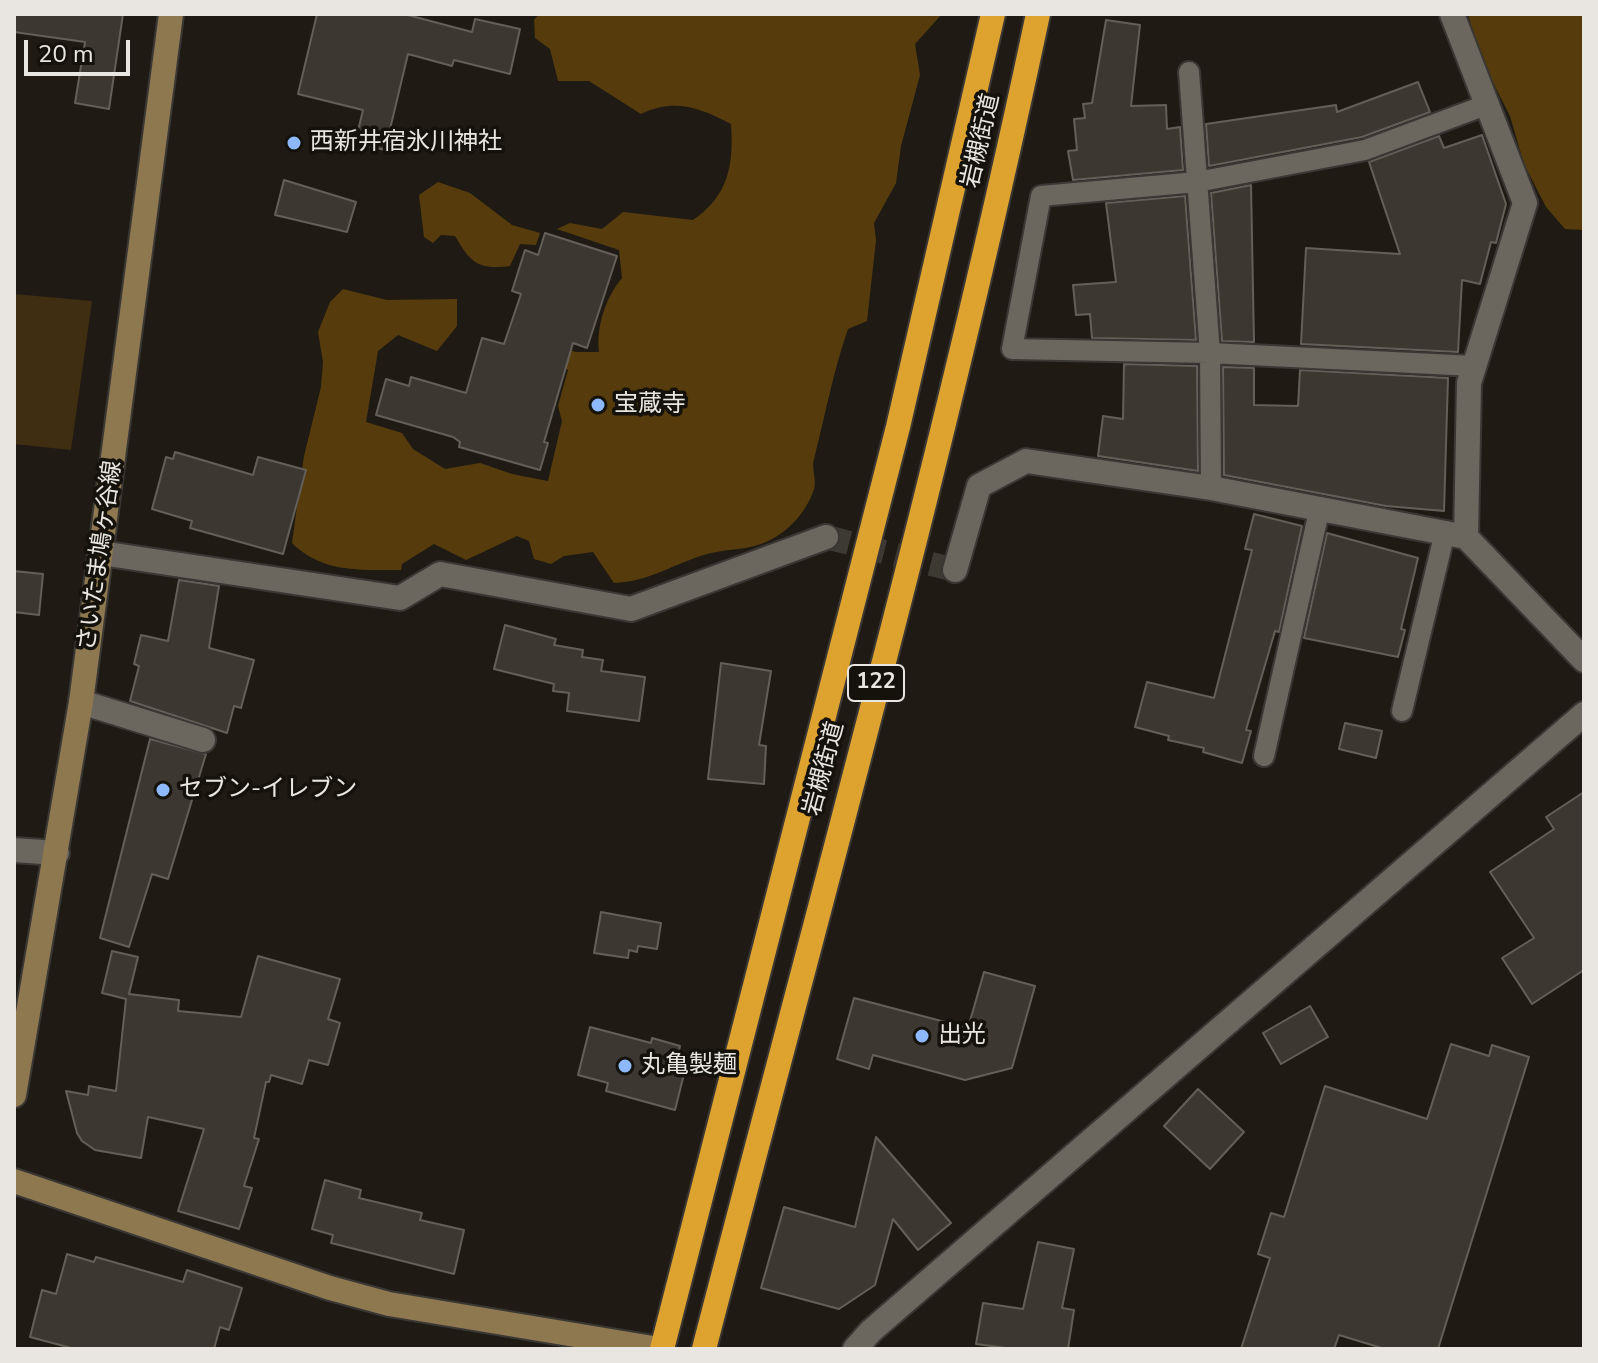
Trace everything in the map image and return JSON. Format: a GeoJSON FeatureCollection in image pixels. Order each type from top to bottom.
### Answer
{"type":"FeatureCollection","features":[{"type":"Feature","properties":{"kind":"highway","name":"岩槻街道"},"geometry":{"type":"LineString","coordinates":[[661,1349],[898,427],[993,14]]}},
{"type":"Feature","properties":{"kind":"highway","name":"岩槻街道"},"geometry":{"type":"LineString","coordinates":[[704,1349],[940,437],[1038,14]]}},
{"type":"Feature","properties":{"kind":"main road","name":"さいたま鳩ヶ谷線"},"geometry":{"type":"LineString","coordinates":[[14,1095],[81,702],[171,14]]}},
{"type":"Feature","properties":{"kind":"main road"},"geometry":{"type":"LineString","coordinates":[[14,1181],[330,1288],[389,1304],[661,1349]]}},
{"type":"Feature","properties":{"kind":"street"},"geometry":{"type":"LineString","coordinates":[[1452,14],[1525,203],[1469,383],[1456,534]]}},
{"type":"Feature","properties":{"kind":"street"},"geometry":{"type":"LineString","coordinates":[[955,570],[979,486],[1026,461],[1211,488],[1456,534],[1584,660]]}},
{"type":"Feature","properties":{"kind":"street"},"geometry":{"type":"LineString","coordinates":[[101,553],[400,598],[440,574],[631,609],[826,537]]}},
{"type":"Feature","properties":{"kind":"street"},"geometry":{"type":"LineString","coordinates":[[81,702],[203,740]]}},
{"type":"Feature","properties":{"kind":"street"},"geometry":{"type":"LineString","coordinates":[[855,1349],[871,1331],[1584,714]]}},
{"type":"Feature","properties":{"kind":"street"},"geometry":{"type":"LineString","coordinates":[[14,850],[57,853]]}},
{"type":"Feature","properties":{"kind":"lane"},"geometry":{"type":"LineString","coordinates":[[1189,72],[1210,353],[1211,488]]}},
{"type":"Feature","properties":{"kind":"lane"},"geometry":{"type":"LineString","coordinates":[[1474,366],[1210,353],[1012,349],[1041,196],[1197,182],[1365,150],[1486,105]]}},
{"type":"Feature","properties":{"kind":"lane"},"geometry":{"type":"LineString","coordinates":[[1264,756],[1320,507]]}},
{"type":"Feature","properties":{"kind":"lane"},"geometry":{"type":"LineString","coordinates":[[1402,711],[1456,534]]}},
{"type":"Feature","properties":{"kind":"shaded area","name":"宝蔵寺"},"geometry":{"type":"Polygon","coordinates":[[[539,14],[942,14],[915,44],[920,75],[901,146],[896,183],[874,223],[876,240],[867,321],[848,329],[813,463],[815,485],[811,497],[792,524],[764,543],[707,554],[627,582],[614,583],[593,552],[564,556],[551,564],[534,559],[529,541],[517,536],[466,560],[434,544],[402,564],[401,570],[342,568],[316,560],[292,543],[304,456],[321,387],[323,362],[318,332],[330,302],[343,289],[387,300],[457,299],[457,326],[437,351],[398,335],[378,351],[366,422],[402,433],[413,449],[445,469],[480,463],[512,474],[548,481],[562,421],[558,406],[568,370],[556,363],[562,348],[576,352],[599,352],[603,312],[622,278],[619,250],[557,229],[570,223],[602,229],[623,212],[693,220],[714,201],[726,179],[730,167],[731,124],[686,107],[664,106],[641,114],[589,81],[558,81],[550,49],[535,38],[534,20],[539,14]]]}},
{"type":"Feature","properties":{"kind":"shaded area"},"geometry":{"type":"Polygon","coordinates":[[[1468,14],[1584,14],[1584,230],[1565,229],[1546,207],[1524,164],[1510,116],[1480,57],[1468,14]]]}},
{"type":"Feature","properties":{"kind":"shaded area"},"geometry":{"type":"Polygon","coordinates":[[[438,182],[470,193],[512,225],[540,233],[536,245],[520,244],[510,266],[490,267],[476,263],[455,236],[441,235],[433,243],[424,237],[419,195],[438,182]]]}},
{"type":"Feature","properties":{"kind":"shaded area"},"geometry":{"type":"Polygon","coordinates":[[[14,294],[92,301],[71,450],[14,444],[14,294]]]}},
{"type":"Feature","properties":{"kind":"building"},"geometry":{"type":"Polygon","coordinates":[[[14,14],[123,14],[109,109],[75,103],[85,42],[14,32],[14,14]]]}},
{"type":"Feature","properties":{"kind":"building"},"geometry":{"type":"Polygon","coordinates":[[[317,14],[404,14],[472,32],[475,19],[520,29],[510,74],[454,60],[452,66],[408,54],[385,150],[355,143],[363,110],[298,94],[317,14]]]}},
{"type":"Feature","properties":{"kind":"building"},"geometry":{"type":"Polygon","coordinates":[[[1106,20],[1140,25],[1131,106],[1166,105],[1167,129],[1180,127],[1183,170],[1073,180],[1068,151],[1077,150],[1074,119],[1085,118],[1083,104],[1092,103],[1106,20]]]}},
{"type":"Feature","properties":{"kind":"building"},"geometry":{"type":"Polygon","coordinates":[[[1418,82],[1430,112],[1362,137],[1209,166],[1206,124],[1336,105],[1337,112],[1418,82]]]}},
{"type":"Feature","properties":{"kind":"building"},"geometry":{"type":"Polygon","coordinates":[[[1482,135],[1506,204],[1496,243],[1491,242],[1480,284],[1462,280],[1458,352],[1301,344],[1306,248],[1400,254],[1369,162],[1439,136],[1444,148],[1482,135]]]}},
{"type":"Feature","properties":{"kind":"building"},"geometry":{"type":"Polygon","coordinates":[[[284,180],[356,202],[347,232],[275,215],[284,180]]]}},
{"type":"Feature","properties":{"kind":"building"},"geometry":{"type":"Polygon","coordinates":[[[1251,185],[1254,342],[1222,341],[1211,193],[1251,185]]]}},
{"type":"Feature","properties":{"kind":"building"},"geometry":{"type":"Polygon","coordinates":[[[1185,196],[1196,340],[1092,338],[1090,314],[1076,315],[1073,285],[1116,282],[1106,203],[1185,196]]]}},
{"type":"Feature","properties":{"kind":"building"},"geometry":{"type":"Polygon","coordinates":[[[545,233],[617,256],[587,348],[573,343],[544,442],[548,443],[540,470],[459,447],[460,442],[453,437],[376,415],[386,379],[409,386],[411,377],[466,393],[482,338],[504,344],[521,294],[512,291],[525,250],[538,255],[545,233]]]}},
{"type":"Feature","properties":{"kind":"building"},"geometry":{"type":"Polygon","coordinates":[[[1124,364],[1197,366],[1198,471],[1098,456],[1103,416],[1123,419],[1124,364]]]}},
{"type":"Feature","properties":{"kind":"building"},"geometry":{"type":"Polygon","coordinates":[[[1223,367],[1254,368],[1254,405],[1298,406],[1300,370],[1448,378],[1444,511],[1386,506],[1224,475],[1223,367]]]}},
{"type":"Feature","properties":{"kind":"building"},"geometry":{"type":"Polygon","coordinates":[[[175,452],[253,475],[258,457],[306,470],[283,554],[190,528],[192,521],[152,509],[166,457],[173,459],[175,452]]]}},
{"type":"Feature","properties":{"kind":"building"},"geometry":{"type":"Polygon","coordinates":[[[1254,514],[1302,526],[1279,632],[1275,631],[1246,730],[1251,731],[1242,763],[1135,727],[1147,682],[1214,698],[1252,550],[1245,549],[1254,514]]]}},
{"type":"Feature","properties":{"kind":"building"},"geometry":{"type":"Polygon","coordinates":[[[1327,533],[1418,558],[1401,629],[1405,630],[1398,657],[1304,638],[1327,533]]]}},
{"type":"Feature","properties":{"kind":"building"},"geometry":{"type":"Polygon","coordinates":[[[14,571],[43,574],[39,615],[14,612],[14,571]]]}},
{"type":"Feature","properties":{"kind":"building"},"geometry":{"type":"Polygon","coordinates":[[[179,580],[219,586],[209,648],[254,660],[241,708],[234,706],[227,733],[130,701],[139,666],[134,664],[141,635],[168,641],[179,580]]]}},
{"type":"Feature","properties":{"kind":"building"},"geometry":{"type":"Polygon","coordinates":[[[505,625],[556,639],[554,645],[583,650],[582,657],[603,660],[601,671],[645,677],[639,721],[567,711],[569,693],[553,691],[554,684],[494,669],[505,625]]]}},
{"type":"Feature","properties":{"kind":"building"},"geometry":{"type":"Polygon","coordinates":[[[721,663],[771,671],[759,745],[766,746],[764,784],[708,779],[721,663]]]}},
{"type":"Feature","properties":{"kind":"building"},"geometry":{"type":"Polygon","coordinates":[[[1345,723],[1382,731],[1376,758],[1339,749],[1345,723]]]}},
{"type":"Feature","properties":{"kind":"building"},"geometry":{"type":"Polygon","coordinates":[[[150,739],[206,754],[168,879],[152,874],[129,947],[100,938],[150,739]]]}},
{"type":"Feature","properties":{"kind":"building"},"geometry":{"type":"Polygon","coordinates":[[[1584,792],[1584,970],[1532,1004],[1502,958],[1534,938],[1490,872],[1554,829],[1546,817],[1584,792]]]}},
{"type":"Feature","properties":{"kind":"building"},"geometry":{"type":"Polygon","coordinates":[[[601,912],[661,923],[657,949],[638,946],[637,952],[629,950],[628,958],[594,953],[601,912]]]}},
{"type":"Feature","properties":{"kind":"building"},"geometry":{"type":"Polygon","coordinates":[[[112,951],[138,957],[129,994],[179,1000],[178,1011],[241,1017],[258,956],[340,979],[328,1019],[340,1023],[328,1065],[309,1060],[302,1084],[271,1075],[269,1082],[266,1082],[254,1138],[259,1139],[244,1186],[252,1188],[239,1229],[178,1211],[204,1129],[148,1117],[141,1158],[95,1150],[77,1133],[66,1091],[88,1095],[89,1086],[116,1091],[126,999],[102,993],[112,951]]]}},
{"type":"Feature","properties":{"kind":"building"},"geometry":{"type":"Polygon","coordinates":[[[984,972],[1035,986],[1012,1068],[965,1080],[873,1055],[869,1069],[837,1059],[854,998],[968,1028],[984,972]]]}},
{"type":"Feature","properties":{"kind":"building"},"geometry":{"type":"Polygon","coordinates":[[[1310,1006],[1328,1037],[1281,1064],[1263,1033],[1310,1006]]]}},
{"type":"Feature","properties":{"kind":"building"},"geometry":{"type":"Polygon","coordinates":[[[590,1027],[651,1043],[652,1038],[680,1046],[676,1063],[686,1066],[675,1110],[606,1091],[608,1083],[578,1075],[590,1027]]]}},
{"type":"Feature","properties":{"kind":"building"},"geometry":{"type":"Polygon","coordinates":[[[1451,1044],[1489,1056],[1492,1045],[1529,1057],[1438,1349],[1385,1349],[1339,1335],[1334,1349],[1241,1349],[1270,1258],[1258,1254],[1271,1213],[1284,1217],[1325,1086],[1427,1119],[1451,1044]]]}},
{"type":"Feature","properties":{"kind":"building"},"geometry":{"type":"Polygon","coordinates":[[[1198,1089],[1244,1132],[1210,1169],[1164,1126],[1198,1089]]]}},
{"type":"Feature","properties":{"kind":"building"},"geometry":{"type":"Polygon","coordinates":[[[876,1137],[951,1223],[918,1250],[893,1219],[875,1285],[839,1309],[761,1288],[784,1207],[855,1227],[876,1137]]]}},
{"type":"Feature","properties":{"kind":"building"},"geometry":{"type":"Polygon","coordinates":[[[325,1180],[361,1190],[359,1198],[422,1213],[420,1220],[464,1230],[454,1274],[331,1243],[333,1235],[312,1229],[325,1180]]]}},
{"type":"Feature","properties":{"kind":"building"},"geometry":{"type":"Polygon","coordinates":[[[1038,1242],[1074,1249],[1062,1308],[1074,1310],[1068,1349],[1013,1349],[976,1344],[983,1303],[1023,1309],[1038,1242]]]}},
{"type":"Feature","properties":{"kind":"building"},"geometry":{"type":"Polygon","coordinates":[[[67,1254],[94,1262],[96,1257],[183,1282],[187,1270],[242,1288],[229,1330],[220,1327],[214,1349],[75,1349],[30,1337],[42,1290],[56,1294],[67,1254]]]}},
{"type":"Feature","properties":{"kind":"tunnel"},"geometry":{"type":"LineString","coordinates":[[826,537],[955,570]]}},
{"type":"Feature","properties":{"kind":"place","name":"西新井宿氷川神社"},"geometry":{"type":"Point","coordinates":[294,143]}},
{"type":"Feature","properties":{"kind":"place","name":"宝蔵寺"},"geometry":{"type":"Point","coordinates":[598,405]}},
{"type":"Feature","properties":{"kind":"place","name":"セブン-イレブン"},"geometry":{"type":"Point","coordinates":[163,790]}},
{"type":"Feature","properties":{"kind":"place","name":"出光"},"geometry":{"type":"Point","coordinates":[922,1036]}},
{"type":"Feature","properties":{"kind":"place","name":"丸亀製麺"},"geometry":{"type":"Point","coordinates":[625,1066]}}]}
